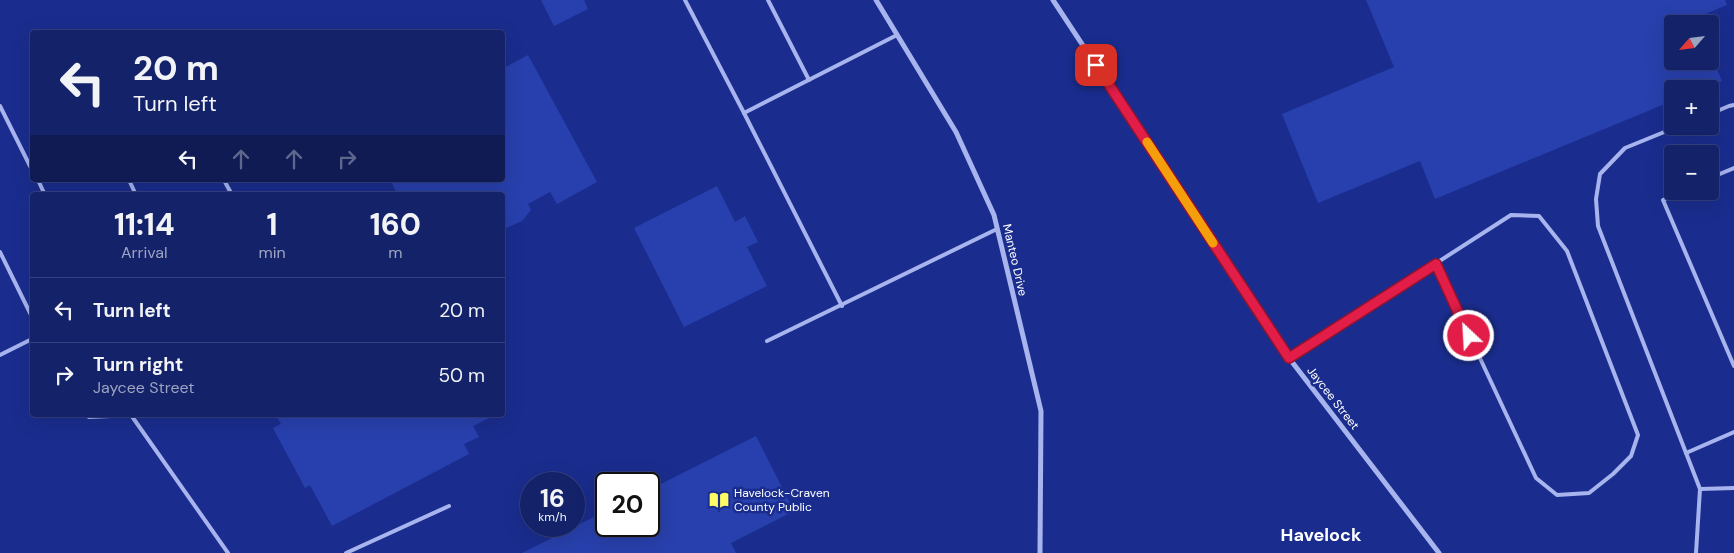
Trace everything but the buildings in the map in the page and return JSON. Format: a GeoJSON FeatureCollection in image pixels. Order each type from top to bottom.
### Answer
{"type":"FeatureCollection","features":[{"type":"Feature","properties":{"kind":"street","name":"Manteo Drive"},"geometry":{"type":"LineString","coordinates":[[876,0],[956,132],[994,216],[1040,411],[1040,553]]}},
{"type":"Feature","properties":{"kind":"street","name":"Jaycee Street"},"geometry":{"type":"LineString","coordinates":[[1054,0],[1289,358],[1439,553]]}},
{"type":"Feature","properties":{"kind":"lane"},"geometry":{"type":"LineString","coordinates":[[685,0],[842,306]]}},
{"type":"Feature","properties":{"kind":"lane"},"geometry":{"type":"LineString","coordinates":[[768,0],[809,80]]}},
{"type":"Feature","properties":{"kind":"lane"},"geometry":{"type":"LineString","coordinates":[[744,113],[897,35]]}},
{"type":"Feature","properties":{"kind":"lane"},"geometry":{"type":"LineString","coordinates":[[0,106],[30,166]]}},
{"type":"Feature","properties":{"kind":"lane"},"geometry":{"type":"LineString","coordinates":[[1719,110],[1734,106]]}},
{"type":"Feature","properties":{"kind":"lane"},"geometry":{"type":"LineString","coordinates":[[1664,132],[1626,148],[1600,174],[1596,199],[1598,226],[1700,489],[1696,553]]}},
{"type":"Feature","properties":{"kind":"lane"},"geometry":{"type":"LineString","coordinates":[[1719,174],[1734,168]]}},
{"type":"Feature","properties":{"kind":"lane"},"geometry":{"type":"LineString","coordinates":[[1664,200],[1734,366]]}},
{"type":"Feature","properties":{"kind":"lane"},"geometry":{"type":"LineString","coordinates":[[1289,358],[1511,215],[1540,216],[1567,251],[1638,435],[1631,456],[1613,474],[1589,493],[1557,495],[1536,478],[1436,264]]}},
{"type":"Feature","properties":{"kind":"lane"},"geometry":{"type":"LineString","coordinates":[[767,341],[997,229]]}},
{"type":"Feature","properties":{"kind":"lane"},"geometry":{"type":"LineString","coordinates":[[0,252],[30,313]]}},
{"type":"Feature","properties":{"kind":"lane"},"geometry":{"type":"LineString","coordinates":[[0,355],[30,340]]}},
{"type":"Feature","properties":{"kind":"lane"},"geometry":{"type":"LineString","coordinates":[[133,417],[228,553]]}},
{"type":"Feature","properties":{"kind":"lane"},"geometry":{"type":"LineString","coordinates":[[1686,453],[1734,432]]}},
{"type":"Feature","properties":{"kind":"lane"},"geometry":{"type":"LineString","coordinates":[[1700,489],[1734,488]]}},
{"type":"Feature","properties":{"kind":"lane"},"geometry":{"type":"LineString","coordinates":[[346,553],[449,506]]}},
{"type":"Feature","properties":{"kind":"slow traffic"},"geometry":{"type":"LineString","coordinates":[[1147,142],[1213,243]]}},
{"type":"Feature","properties":{"kind":"place","name":"Havelock-Craven County Public"},"geometry":{"type":"Point","coordinates":[719,500]}},
{"type":"Feature","properties":{"kind":"district","name":"Havelock"},"geometry":{"type":"Point","coordinates":[1321,535]}},
{"type":"Feature","properties":{"kind":"route"},"geometry":{"type":"LineString","coordinates":[[1096,65],[1289,358],[1436,264],[1469,336]]}}]}
